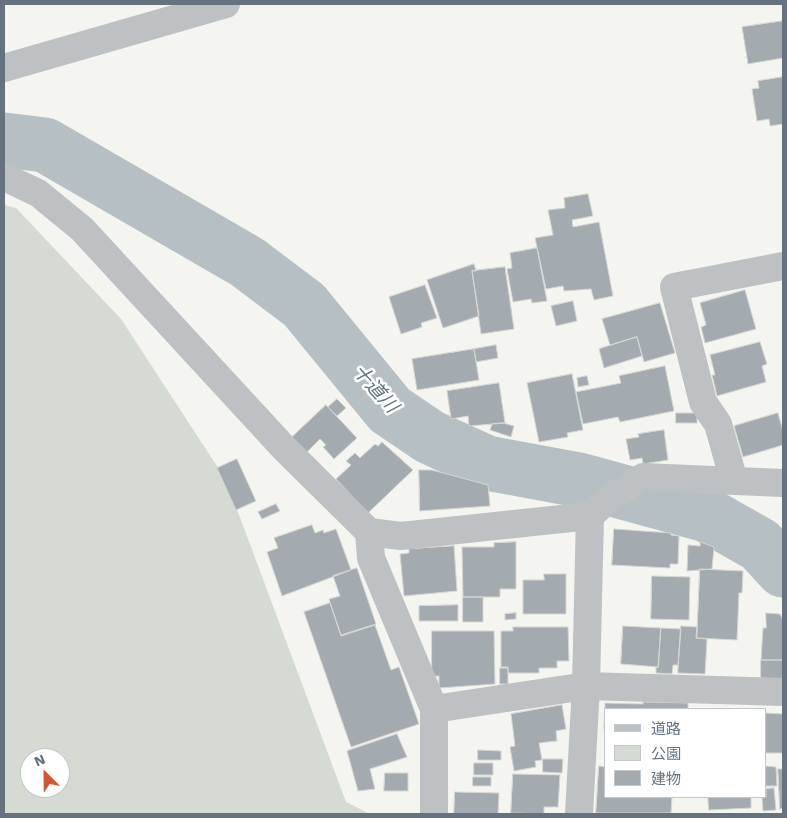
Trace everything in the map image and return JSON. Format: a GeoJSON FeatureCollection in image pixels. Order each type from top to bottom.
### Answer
{"type":"FeatureCollection","features":[{"type":"Feature","properties":{"kind":"street"},"geometry":{"type":"LineString","coordinates":[[5,67],[226,4]]}},
{"type":"Feature","properties":{"kind":"street"},"geometry":{"type":"LineString","coordinates":[[4,177],[38,193],[82,229],[284,448],[369,532],[401,536],[598,508],[643,477],[783,484]]}},
{"type":"Feature","properties":{"kind":"street"},"geometry":{"type":"LineString","coordinates":[[734,481],[718,424],[703,402],[674,287],[783,266]]}},
{"type":"Feature","properties":{"kind":"street"},"geometry":{"type":"LineString","coordinates":[[579,814],[598,508]]}},
{"type":"Feature","properties":{"kind":"street"},"geometry":{"type":"LineString","coordinates":[[369,532],[371,558],[434,709],[434,814]]}},
{"type":"Feature","properties":{"kind":"street"},"geometry":{"type":"LineString","coordinates":[[434,709],[586,686],[783,692]]}},
{"type":"Feature","properties":{"kind":"green space"},"geometry":{"type":"Polygon","coordinates":[[[4,205],[16,208],[121,319],[226,480],[346,802],[370,814],[4,814],[4,205]]]}},
{"type":"Feature","properties":{"kind":"building"},"geometry":{"type":"Polygon","coordinates":[[[783,21],[783,58],[748,64],[742,27],[783,21]]]}},
{"type":"Feature","properties":{"kind":"building"},"geometry":{"type":"Polygon","coordinates":[[[783,77],[783,124],[770,126],[769,119],[757,121],[752,89],[759,88],[758,81],[783,77]]]}},
{"type":"Feature","properties":{"kind":"building"},"geometry":{"type":"Polygon","coordinates":[[[588,194],[593,216],[572,220],[573,227],[599,222],[613,296],[594,300],[591,289],[564,291],[563,286],[546,289],[535,238],[553,235],[548,210],[565,208],[564,198],[588,194]]]}},
{"type":"Feature","properties":{"kind":"building"},"geometry":{"type":"Polygon","coordinates":[[[537,248],[547,301],[532,303],[531,299],[513,302],[507,269],[512,268],[510,253],[537,248]]]}},
{"type":"Feature","properties":{"kind":"building"},"geometry":{"type":"Polygon","coordinates":[[[474,264],[476,271],[472,271],[479,316],[443,328],[427,280],[474,264]]]}},
{"type":"Feature","properties":{"kind":"building"},"geometry":{"type":"Polygon","coordinates":[[[505,267],[514,329],[481,334],[472,271],[505,267]]]}},
{"type":"Feature","properties":{"kind":"building"},"geometry":{"type":"Polygon","coordinates":[[[425,285],[437,318],[421,323],[422,327],[401,334],[389,297],[425,285]]]}},
{"type":"Feature","properties":{"kind":"building"},"geometry":{"type":"Polygon","coordinates":[[[745,290],[756,329],[705,343],[701,327],[706,325],[700,303],[745,290]]]}},
{"type":"Feature","properties":{"kind":"building"},"geometry":{"type":"Polygon","coordinates":[[[573,301],[577,321],[556,326],[551,306],[573,301]]]}},
{"type":"Feature","properties":{"kind":"building"},"geometry":{"type":"Polygon","coordinates":[[[660,303],[675,353],[644,362],[637,337],[610,345],[602,319],[660,303]]]}},
{"type":"Feature","properties":{"kind":"building"},"geometry":{"type":"Polygon","coordinates":[[[637,337],[642,356],[604,368],[599,349],[637,337]]]}},
{"type":"Feature","properties":{"kind":"building"},"geometry":{"type":"Polygon","coordinates":[[[760,342],[767,364],[762,366],[766,382],[717,396],[712,375],[715,375],[710,355],[760,342]]]}},
{"type":"Feature","properties":{"kind":"building"},"geometry":{"type":"Polygon","coordinates":[[[496,345],[498,358],[476,362],[474,349],[496,345]]]}},
{"type":"Feature","properties":{"kind":"building"},"geometry":{"type":"Polygon","coordinates":[[[474,349],[479,380],[417,390],[412,359],[474,349]]]}},
{"type":"Feature","properties":{"kind":"building"},"geometry":{"type":"Polygon","coordinates":[[[665,366],[674,411],[620,422],[618,417],[583,424],[576,392],[621,383],[619,376],[665,366]]]}},
{"type":"Feature","properties":{"kind":"building"},"geometry":{"type":"Polygon","coordinates":[[[572,374],[583,430],[567,433],[568,437],[539,442],[527,383],[572,374]]]}},
{"type":"Feature","properties":{"kind":"building"},"geometry":{"type":"Polygon","coordinates":[[[587,376],[589,385],[578,387],[577,378],[587,376]]]}},
{"type":"Feature","properties":{"kind":"building"},"geometry":{"type":"Polygon","coordinates":[[[499,383],[505,423],[469,426],[468,416],[451,419],[447,391],[499,383]]]}},
{"type":"Feature","properties":{"kind":"building"},"geometry":{"type":"Polygon","coordinates":[[[337,399],[346,408],[337,416],[328,407],[337,399]]]}},
{"type":"Feature","properties":{"kind":"building"},"geometry":{"type":"Polygon","coordinates":[[[326,405],[357,438],[334,459],[323,447],[326,445],[320,439],[304,455],[290,439],[326,405]]]}},
{"type":"Feature","properties":{"kind":"building"},"geometry":{"type":"Polygon","coordinates":[[[676,413],[697,413],[697,423],[676,423],[676,413]]]}},
{"type":"Feature","properties":{"kind":"building"},"geometry":{"type":"Polygon","coordinates":[[[778,413],[783,431],[783,445],[743,457],[734,426],[778,413]]]}},
{"type":"Feature","properties":{"kind":"building"},"geometry":{"type":"Polygon","coordinates":[[[503,423],[514,426],[511,437],[490,430],[492,424],[503,423]]]}},
{"type":"Feature","properties":{"kind":"building"},"geometry":{"type":"Polygon","coordinates":[[[664,430],[668,460],[643,464],[642,458],[630,460],[626,439],[639,437],[638,434],[664,430]]]}},
{"type":"Feature","properties":{"kind":"building"},"geometry":{"type":"Polygon","coordinates":[[[382,442],[413,470],[368,513],[336,479],[351,465],[346,461],[355,453],[360,458],[375,444],[378,446],[382,442]]]}},
{"type":"Feature","properties":{"kind":"building"},"geometry":{"type":"Polygon","coordinates":[[[237,459],[256,501],[236,510],[217,468],[237,459]]]}},
{"type":"Feature","properties":{"kind":"building"},"geometry":{"type":"Polygon","coordinates":[[[419,470],[432,470],[488,485],[490,506],[420,511],[419,470]]]}},
{"type":"Feature","properties":{"kind":"building"},"geometry":{"type":"Polygon","coordinates":[[[276,504],[280,511],[262,519],[258,512],[276,504]]]}},
{"type":"Feature","properties":{"kind":"building"},"geometry":{"type":"Polygon","coordinates":[[[312,525],[315,533],[323,530],[324,533],[336,529],[351,570],[282,596],[267,552],[278,548],[274,538],[312,525]]]}},
{"type":"Feature","properties":{"kind":"building"},"geometry":{"type":"Polygon","coordinates":[[[614,529],[671,533],[671,535],[679,536],[678,564],[670,564],[670,568],[612,565],[614,529]]]}},
{"type":"Feature","properties":{"kind":"building"},"geometry":{"type":"Polygon","coordinates":[[[516,542],[516,589],[500,589],[500,597],[463,597],[462,547],[494,547],[494,543],[516,542]]]}},
{"type":"Feature","properties":{"kind":"building"},"geometry":{"type":"Polygon","coordinates":[[[700,542],[714,547],[712,569],[687,571],[688,545],[700,546],[700,542]]]}},
{"type":"Feature","properties":{"kind":"building"},"geometry":{"type":"Polygon","coordinates":[[[454,546],[457,591],[404,596],[400,554],[409,553],[409,549],[454,546]]]}},
{"type":"Feature","properties":{"kind":"building"},"geometry":{"type":"Polygon","coordinates":[[[357,568],[376,624],[341,635],[329,599],[340,596],[333,576],[357,568]]]}},
{"type":"Feature","properties":{"kind":"building"},"geometry":{"type":"Polygon","coordinates":[[[700,569],[743,571],[742,593],[739,593],[737,640],[697,638],[700,569]]]}},
{"type":"Feature","properties":{"kind":"building"},"geometry":{"type":"Polygon","coordinates":[[[544,574],[566,574],[566,614],[523,614],[523,580],[544,580],[544,574]]]}},
{"type":"Feature","properties":{"kind":"building"},"geometry":{"type":"Polygon","coordinates":[[[652,576],[690,577],[689,620],[651,619],[652,576]]]}},
{"type":"Feature","properties":{"kind":"building"},"geometry":{"type":"Polygon","coordinates":[[[463,597],[483,597],[483,622],[463,622],[463,597]]]}},
{"type":"Feature","properties":{"kind":"building"},"geometry":{"type":"Polygon","coordinates":[[[330,603],[341,636],[375,625],[391,670],[399,667],[419,724],[351,747],[304,612],[330,603]]]}},
{"type":"Feature","properties":{"kind":"building"},"geometry":{"type":"Polygon","coordinates":[[[458,605],[458,621],[419,621],[419,606],[458,605]]]}},
{"type":"Feature","properties":{"kind":"building"},"geometry":{"type":"Polygon","coordinates":[[[516,613],[516,619],[505,620],[505,614],[516,613]]]}},
{"type":"Feature","properties":{"kind":"building"},"geometry":{"type":"Polygon","coordinates":[[[766,613],[780,614],[783,620],[783,660],[761,660],[763,628],[766,628],[766,613]]]}},
{"type":"Feature","properties":{"kind":"building"},"geometry":{"type":"Polygon","coordinates":[[[623,626],[661,628],[658,667],[621,664],[623,626]]]}},
{"type":"Feature","properties":{"kind":"building"},"geometry":{"type":"Polygon","coordinates":[[[681,626],[697,627],[696,638],[707,639],[705,674],[678,673],[681,626]]]}},
{"type":"Feature","properties":{"kind":"building"},"geometry":{"type":"Polygon","coordinates":[[[513,627],[568,627],[569,661],[557,661],[557,668],[539,668],[539,673],[508,673],[508,667],[501,667],[501,631],[513,631],[513,627]]]}},
{"type":"Feature","properties":{"kind":"building"},"geometry":{"type":"Polygon","coordinates":[[[661,628],[681,629],[678,665],[673,665],[672,674],[656,673],[661,628]]]}},
{"type":"Feature","properties":{"kind":"building"},"geometry":{"type":"Polygon","coordinates":[[[432,631],[494,631],[495,684],[439,688],[439,676],[432,676],[432,631]]]}},
{"type":"Feature","properties":{"kind":"building"},"geometry":{"type":"Polygon","coordinates":[[[761,660],[783,660],[783,679],[761,678],[761,660]]]}},
{"type":"Feature","properties":{"kind":"building"},"geometry":{"type":"Polygon","coordinates":[[[500,668],[508,668],[508,684],[500,684],[500,668]]]}},
{"type":"Feature","properties":{"kind":"building"},"geometry":{"type":"Polygon","coordinates":[[[643,702],[688,703],[688,708],[605,708],[605,703],[643,704],[643,702]]]}},
{"type":"Feature","properties":{"kind":"building"},"geometry":{"type":"Polygon","coordinates":[[[562,705],[566,729],[556,731],[557,741],[539,743],[542,760],[535,761],[536,767],[514,771],[510,747],[515,746],[511,714],[562,705]]]}},
{"type":"Feature","properties":{"kind":"building"},"geometry":{"type":"Polygon","coordinates":[[[767,713],[783,714],[783,753],[767,753],[767,713]]]}},
{"type":"Feature","properties":{"kind":"building"},"geometry":{"type":"Polygon","coordinates":[[[397,734],[407,757],[370,769],[375,789],[358,791],[347,751],[397,734]]]}},
{"type":"Feature","properties":{"kind":"building"},"geometry":{"type":"Polygon","coordinates":[[[478,750],[501,751],[501,760],[478,760],[478,750]]]}},
{"type":"Feature","properties":{"kind":"building"},"geometry":{"type":"Polygon","coordinates":[[[543,759],[563,759],[562,773],[543,772],[543,759]]]}},
{"type":"Feature","properties":{"kind":"building"},"geometry":{"type":"Polygon","coordinates":[[[474,763],[493,763],[493,775],[474,775],[474,763]]]}},
{"type":"Feature","properties":{"kind":"building"},"geometry":{"type":"Polygon","coordinates":[[[599,766],[604,767],[604,798],[672,798],[671,813],[596,813],[599,766]]]}},
{"type":"Feature","properties":{"kind":"building"},"geometry":{"type":"Polygon","coordinates":[[[767,766],[776,767],[777,786],[767,786],[767,766]]]}},
{"type":"Feature","properties":{"kind":"building"},"geometry":{"type":"Polygon","coordinates":[[[778,769],[783,769],[783,808],[780,809],[778,769]]]}},
{"type":"Feature","properties":{"kind":"building"},"geometry":{"type":"Polygon","coordinates":[[[385,773],[408,773],[408,791],[384,791],[385,773]]]}},
{"type":"Feature","properties":{"kind":"building"},"geometry":{"type":"Polygon","coordinates":[[[513,774],[560,775],[558,807],[544,807],[544,814],[511,813],[513,774]]]}},
{"type":"Feature","properties":{"kind":"building"},"geometry":{"type":"Polygon","coordinates":[[[473,777],[491,777],[491,786],[473,786],[473,777]]]}},
{"type":"Feature","properties":{"kind":"building"},"geometry":{"type":"Polygon","coordinates":[[[774,788],[776,810],[763,811],[762,798],[767,798],[767,789],[774,788]]]}},
{"type":"Feature","properties":{"kind":"building"},"geometry":{"type":"Polygon","coordinates":[[[455,792],[499,793],[498,814],[454,814],[455,792]]]}},
{"type":"Feature","properties":{"kind":"building"},"geometry":{"type":"Polygon","coordinates":[[[708,798],[751,798],[751,808],[709,810],[708,798]]]}},
{"type":"Feature","properties":{"kind":"waterway","name":"十道川"},"geometry":{"type":"LineString","coordinates":[[4,140],[45,145],[247,262],[304,305],[390,410],[430,437],[487,463],[579,480],[707,515],[760,545],[783,570]]}}]}
